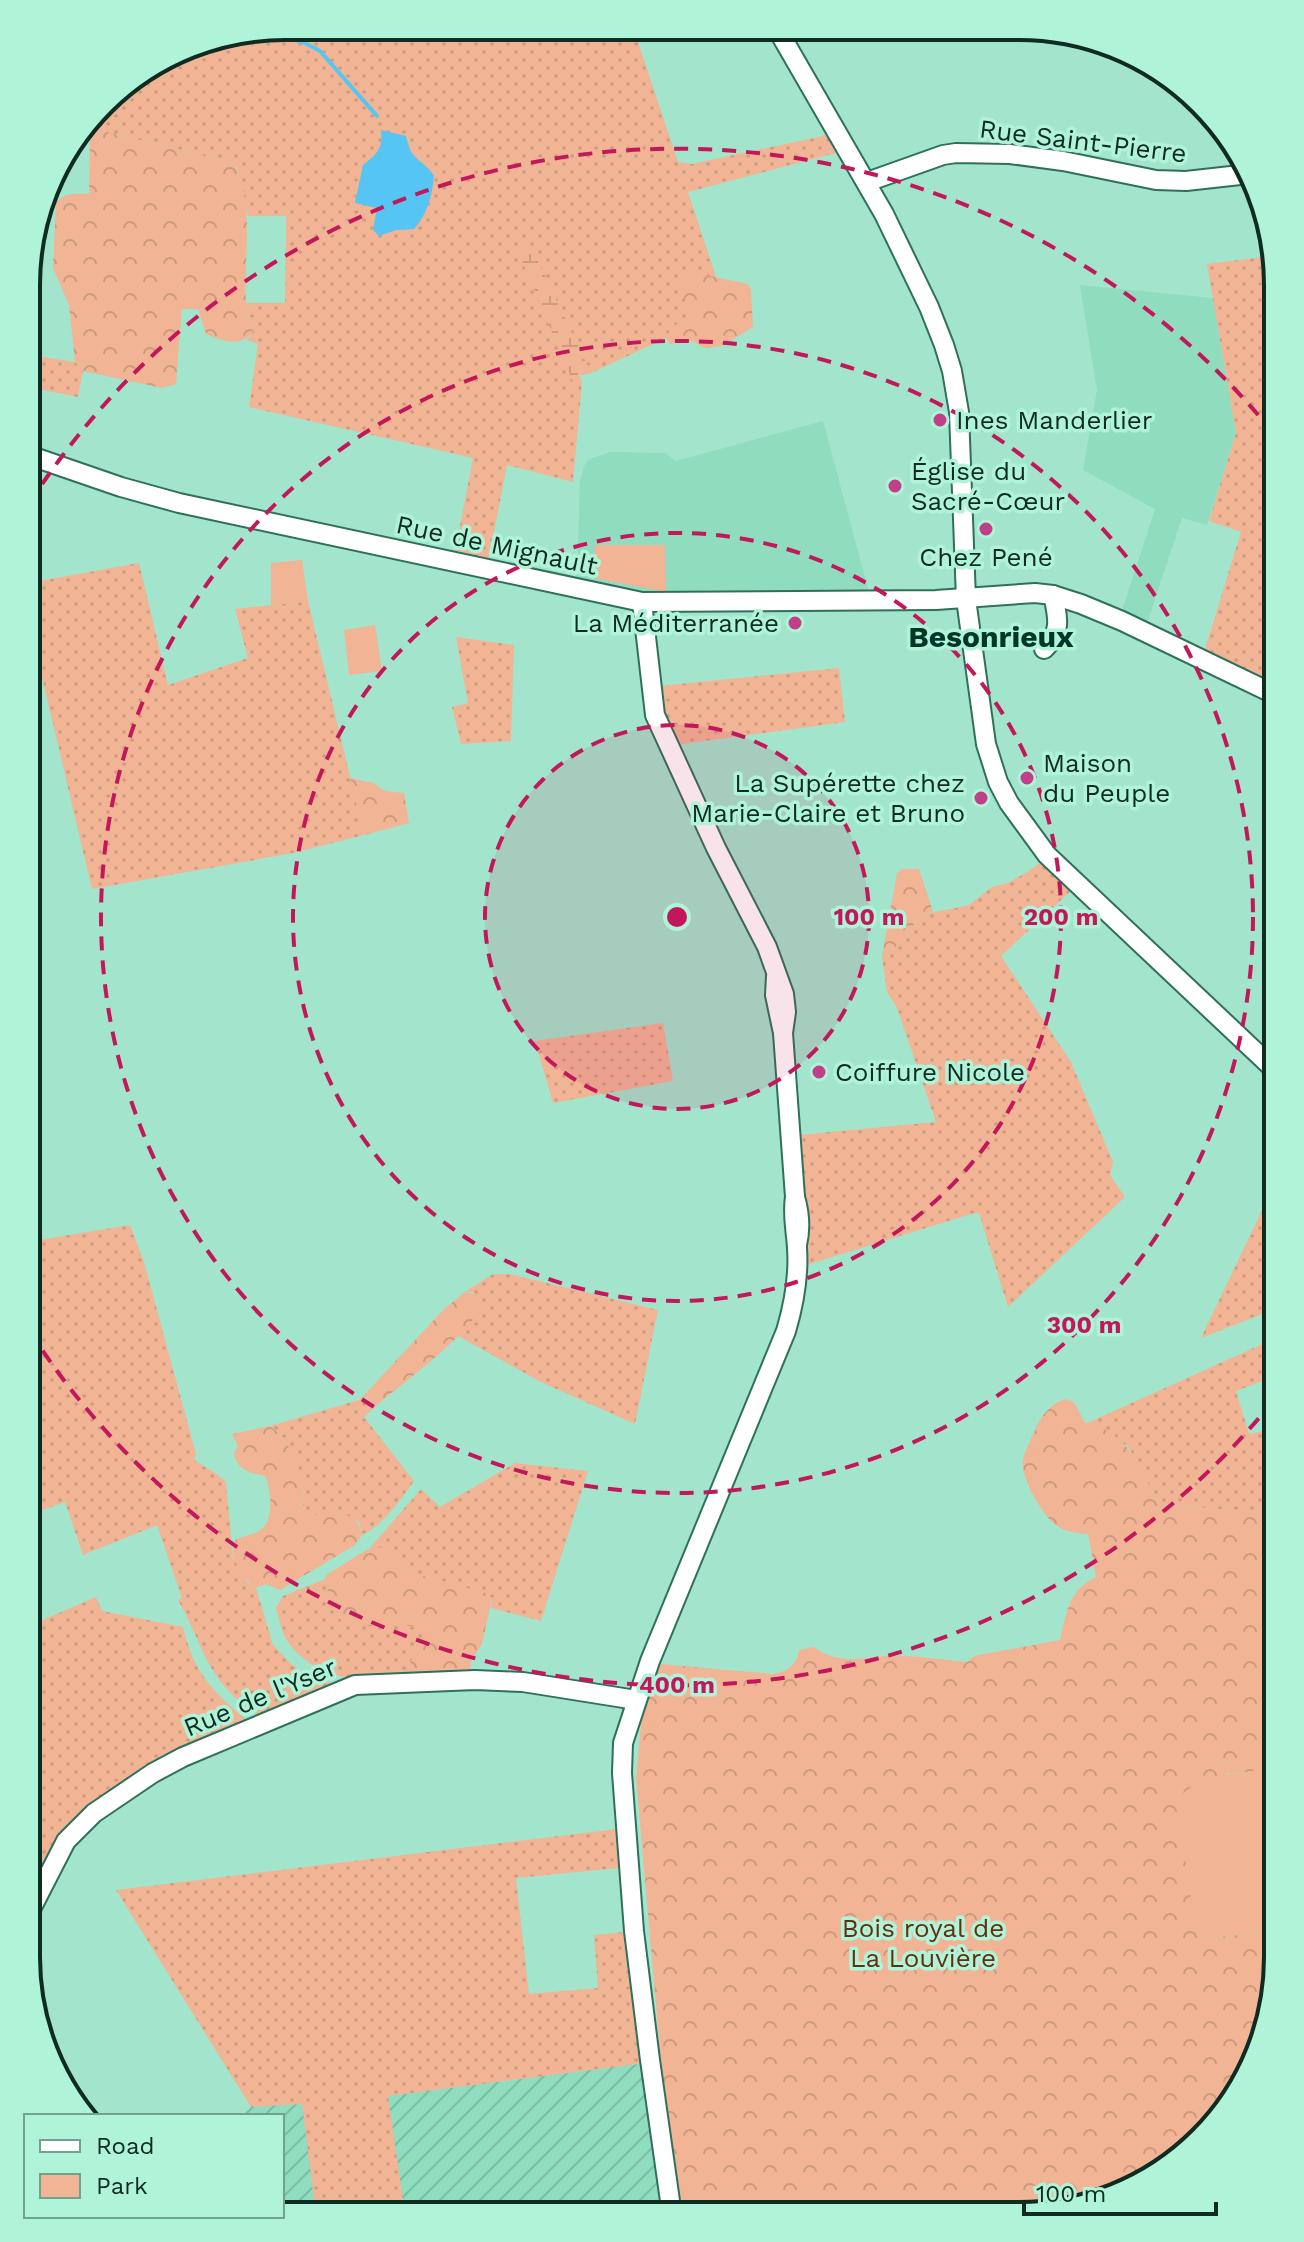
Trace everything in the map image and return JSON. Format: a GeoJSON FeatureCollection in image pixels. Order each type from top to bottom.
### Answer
{"type":"FeatureCollection","features":[{"type":"Feature","properties":{"kind":"street"},"geometry":{"type":"LineString","coordinates":[[784,40],[867,182],[929,307],[952,371],[962,449],[966,599],[986,744],[998,782],[1017,816],[1047,855],[1264,1059]]}},
{"type":"Feature","properties":{"kind":"street","name":"Rue Saint-Pierre"},"geometry":{"type":"LineString","coordinates":[[867,182],[956,153],[1010,154],[1063,161],[1156,180],[1186,181],[1237,175]]}},
{"type":"Feature","properties":{"kind":"street","name":"Rue de Mignault"},"geometry":{"type":"LineString","coordinates":[[40,459],[179,503],[642,602],[966,599],[1035,593],[1053,595],[1122,621],[1264,689]]}},
{"type":"Feature","properties":{"kind":"street"},"geometry":{"type":"LineString","coordinates":[[1044,649],[1053,641],[1058,628],[1053,595]]}},
{"type":"Feature","properties":{"kind":"street"},"geometry":{"type":"LineString","coordinates":[[642,602],[655,715],[716,848],[760,933],[776,976],[775,995],[783,1033],[795,1197],[800,1211],[796,1291],[786,1331],[636,1700],[623,1743],[622,1773],[634,1931],[670,2202]]}},
{"type":"Feature","properties":{"kind":"street","name":"Rue de l'Yser"},"geometry":{"type":"LineString","coordinates":[[40,1892],[66,1841],[104,1806],[153,1773],[183,1757],[355,1685],[475,1680],[523,1682],[636,1700]]}},
{"type":"Feature","properties":{"kind":"shaded area"},"geometry":{"type":"Polygon","coordinates":[[[1080,285],[1213,298],[1236,433],[1207,525],[1182,518],[1144,632],[1119,620],[1155,509],[1083,470],[1097,390],[1080,285]]]}},
{"type":"Feature","properties":{"kind":"shaded area"},"geometry":{"type":"Polygon","coordinates":[[[823,421],[869,592],[642,595],[577,581],[580,479],[586,462],[592,458],[611,452],[665,453],[676,461],[823,421]]]}},
{"type":"Feature","properties":{"kind":"shaded area"},"geometry":{"type":"Polygon","coordinates":[[[645,2063],[662,2202],[284,2202],[284,2114],[243,2114],[251,2107],[388,2096],[645,2063]]]}},
{"type":"Feature","properties":{"kind":"green space"},"geometry":{"type":"Polygon","coordinates":[[[269,41],[638,41],[678,162],[692,164],[823,136],[834,128],[847,150],[688,192],[729,316],[666,338],[591,373],[579,375],[582,383],[573,482],[507,465],[488,563],[454,557],[473,458],[249,407],[258,344],[247,340],[253,332],[246,303],[285,303],[286,216],[248,216],[238,171],[233,163],[97,129],[101,123],[123,101],[162,73],[206,53],[237,45],[269,41]]]}},
{"type":"Feature","properties":{"kind":"green space"},"geometry":{"type":"Polygon","coordinates":[[[95,131],[233,163],[240,178],[247,230],[246,301],[253,332],[237,342],[219,339],[206,334],[198,309],[182,309],[176,384],[162,388],[83,371],[75,362],[69,305],[53,268],[56,203],[67,195],[89,194],[90,138],[95,131]]]}},
{"type":"Feature","properties":{"kind":"green space"},"geometry":{"type":"Polygon","coordinates":[[[523,240],[529,242],[591,373],[579,375],[582,383],[572,380],[518,251],[523,240]]]}},
{"type":"Feature","properties":{"kind":"green space"},"geometry":{"type":"Polygon","coordinates":[[[1262,257],[1264,689],[1202,659],[1241,532],[1209,521],[1236,433],[1207,264],[1262,257]]]}},
{"type":"Feature","properties":{"kind":"green space"},"geometry":{"type":"Polygon","coordinates":[[[687,274],[748,284],[753,327],[722,346],[704,348],[693,341],[670,344],[666,338],[670,331],[688,317],[681,282],[687,274]]]}},
{"type":"Feature","properties":{"kind":"green space"},"geometry":{"type":"Polygon","coordinates":[[[40,356],[75,362],[83,371],[78,397],[40,390],[40,356]]]}},
{"type":"Feature","properties":{"kind":"green space"},"geometry":{"type":"Polygon","coordinates":[[[595,545],[665,545],[666,592],[593,578],[595,545]]]}},
{"type":"Feature","properties":{"kind":"green space"},"geometry":{"type":"Polygon","coordinates":[[[302,560],[308,601],[271,605],[271,563],[302,560]]]}},
{"type":"Feature","properties":{"kind":"green space"},"geometry":{"type":"Polygon","coordinates":[[[139,563],[168,685],[248,658],[235,609],[308,601],[364,835],[293,853],[92,889],[40,669],[40,581],[139,563]]]}},
{"type":"Feature","properties":{"kind":"green space"},"geometry":{"type":"Polygon","coordinates":[[[375,625],[382,671],[349,675],[344,630],[375,625]]]}},
{"type":"Feature","properties":{"kind":"green space"},"geometry":{"type":"Polygon","coordinates":[[[456,637],[514,645],[511,741],[461,744],[452,707],[468,703],[456,637]]]}},
{"type":"Feature","properties":{"kind":"green space"},"geometry":{"type":"Polygon","coordinates":[[[839,668],[845,722],[668,746],[650,687],[839,668]]]}},
{"type":"Feature","properties":{"kind":"green space"},"geometry":{"type":"Polygon","coordinates":[[[350,778],[373,783],[385,791],[404,793],[409,823],[364,835],[350,778]]]}},
{"type":"Feature","properties":{"kind":"green space"},"geometry":{"type":"Polygon","coordinates":[[[1045,859],[1074,888],[1001,956],[1071,1062],[1113,1162],[1110,1175],[1125,1197],[1008,1307],[979,1213],[803,1266],[799,1135],[936,1122],[897,1008],[887,992],[882,956],[894,949],[922,915],[969,905],[992,887],[1008,883],[1045,859]]]}},
{"type":"Feature","properties":{"kind":"green space"},"geometry":{"type":"Polygon","coordinates":[[[902,869],[919,869],[933,912],[922,915],[894,949],[882,956],[897,873],[902,869]]]}},
{"type":"Feature","properties":{"kind":"green space"},"geometry":{"type":"Polygon","coordinates":[[[663,1023],[673,1081],[553,1103],[535,1041],[663,1023]]]}},
{"type":"Feature","properties":{"kind":"green space"},"geometry":{"type":"Polygon","coordinates":[[[1263,1207],[1263,1314],[1201,1338],[1263,1207]]]}},
{"type":"Feature","properties":{"kind":"green space"},"geometry":{"type":"Polygon","coordinates":[[[130,1225],[144,1262],[196,1454],[194,1460],[226,1482],[233,1557],[247,1582],[256,1588],[273,1645],[292,1665],[329,1682],[335,1688],[272,1716],[253,1712],[220,1681],[205,1656],[178,1600],[182,1598],[157,1525],[83,1555],[65,1502],[43,1510],[40,1504],[40,1240],[130,1225]]]}},
{"type":"Feature","properties":{"kind":"green space"},"geometry":{"type":"Polygon","coordinates":[[[493,1274],[510,1274],[658,1310],[635,1424],[541,1382],[458,1336],[480,1308],[473,1292],[465,1292],[493,1274]]]}},
{"type":"Feature","properties":{"kind":"green space"},"geometry":{"type":"Polygon","coordinates":[[[465,1292],[478,1295],[480,1307],[464,1331],[376,1406],[368,1403],[368,1391],[443,1310],[465,1292]]]}},
{"type":"Feature","properties":{"kind":"green space"},"geometry":{"type":"Polygon","coordinates":[[[1263,1344],[1263,1381],[1236,1391],[1249,1434],[1263,1431],[1263,1510],[1159,1504],[1128,1446],[1085,1424],[1263,1344]]]}},
{"type":"Feature","properties":{"kind":"green space"},"geometry":{"type":"Polygon","coordinates":[[[368,1391],[367,1399],[376,1406],[364,1417],[414,1481],[384,1519],[362,1535],[359,1522],[338,1513],[304,1516],[303,1487],[295,1459],[282,1437],[270,1426],[359,1400],[368,1391]]]}},
{"type":"Feature","properties":{"kind":"green space","name":"Bois royal de La Louvière"},"geometry":{"type":"Polygon","coordinates":[[[1065,1399],[1074,1402],[1085,1423],[1113,1434],[1123,1443],[1132,1453],[1159,1504],[1263,1510],[1263,1770],[1226,1774],[1207,1938],[1263,1932],[1259,2005],[1239,2065],[1213,2106],[1168,2151],[1142,2169],[1083,2194],[1019,2202],[681,2202],[661,2063],[636,1778],[641,1724],[647,1698],[661,1664],[773,1674],[790,1667],[799,1650],[814,1647],[825,1654],[847,1659],[904,1656],[967,1662],[974,1656],[1060,1640],[1074,1595],[1096,1577],[1088,1534],[1064,1530],[1051,1521],[1039,1506],[1025,1476],[1023,1460],[1030,1441],[1043,1415],[1065,1399]]]}},
{"type":"Feature","properties":{"kind":"green space"},"geometry":{"type":"Polygon","coordinates":[[[270,1426],[287,1444],[298,1466],[304,1516],[347,1515],[358,1525],[362,1535],[355,1545],[280,1590],[266,1584],[256,1588],[241,1573],[233,1552],[236,1539],[257,1532],[266,1524],[270,1503],[265,1476],[249,1472],[238,1463],[234,1453],[238,1446],[232,1434],[270,1426]]]}},
{"type":"Feature","properties":{"kind":"green space"},"geometry":{"type":"Polygon","coordinates":[[[515,1463],[588,1471],[541,1621],[491,1608],[492,1598],[486,1594],[409,1572],[395,1554],[376,1547],[369,1549],[421,1489],[440,1507],[515,1463]]]}},
{"type":"Feature","properties":{"kind":"green space"},"geometry":{"type":"Polygon","coordinates":[[[376,1547],[395,1554],[409,1572],[486,1593],[492,1598],[482,1644],[471,1661],[470,1673],[413,1673],[409,1667],[426,1630],[419,1626],[357,1626],[342,1621],[334,1613],[325,1579],[327,1574],[376,1547]]]}},
{"type":"Feature","properties":{"kind":"green space"},"geometry":{"type":"Polygon","coordinates":[[[325,1579],[331,1605],[357,1626],[419,1626],[427,1630],[411,1662],[413,1673],[370,1678],[336,1675],[316,1667],[292,1647],[283,1632],[276,1608],[283,1596],[325,1579]]]}},
{"type":"Feature","properties":{"kind":"green space"},"geometry":{"type":"Polygon","coordinates":[[[96,1597],[102,1611],[183,1627],[200,1671],[227,1703],[252,1724],[90,1810],[40,1889],[40,1621],[96,1597]]]}},
{"type":"Feature","properties":{"kind":"green space"},"geometry":{"type":"Polygon","coordinates":[[[1263,1770],[1263,1932],[1207,1938],[1195,1928],[1177,1799],[1198,1784],[1237,1773],[1263,1770]]]}},
{"type":"Feature","properties":{"kind":"green space"},"geometry":{"type":"Polygon","coordinates":[[[626,1828],[629,1867],[516,1878],[529,1994],[598,1988],[594,1935],[634,1931],[645,2063],[388,2096],[403,2202],[314,2202],[302,2104],[251,2107],[116,1890],[626,1828]]]}},
{"type":"Feature","properties":{"kind":"water"},"geometry":{"type":"Polygon","coordinates":[[[381,130],[406,136],[414,156],[434,176],[428,204],[414,229],[396,230],[379,236],[373,230],[377,208],[355,203],[363,165],[378,150],[381,130]]]}},
{"type":"Feature","properties":{"kind":"waterway"},"geometry":{"type":"LineString","coordinates":[[299,41],[320,51],[377,116]]}},
{"type":"Feature","properties":{"kind":"place","name":"Ines Manderlier"},"geometry":{"type":"Point","coordinates":[940,420]}},
{"type":"Feature","properties":{"kind":"place","name":"Église du Sacré-Cœur"},"geometry":{"type":"Point","coordinates":[895,486]}},
{"type":"Feature","properties":{"kind":"place","name":"Chez Pené"},"geometry":{"type":"Point","coordinates":[986,529]}},
{"type":"Feature","properties":{"kind":"place","name":"La Méditerranée"},"geometry":{"type":"Point","coordinates":[795,623]}},
{"type":"Feature","properties":{"kind":"place","name":"Maison du Peuple"},"geometry":{"type":"Point","coordinates":[1027,778]}},
{"type":"Feature","properties":{"kind":"place","name":"La Supérette chez Marie-Claire et Bruno"},"geometry":{"type":"Point","coordinates":[981,798]}},
{"type":"Feature","properties":{"kind":"place","name":"Coiffure Nicole"},"geometry":{"type":"Point","coordinates":[819,1072]}},
{"type":"Feature","properties":{"kind":"district","name":"Besonrieux"},"geometry":{"type":"Point","coordinates":[991,637]}}]}
